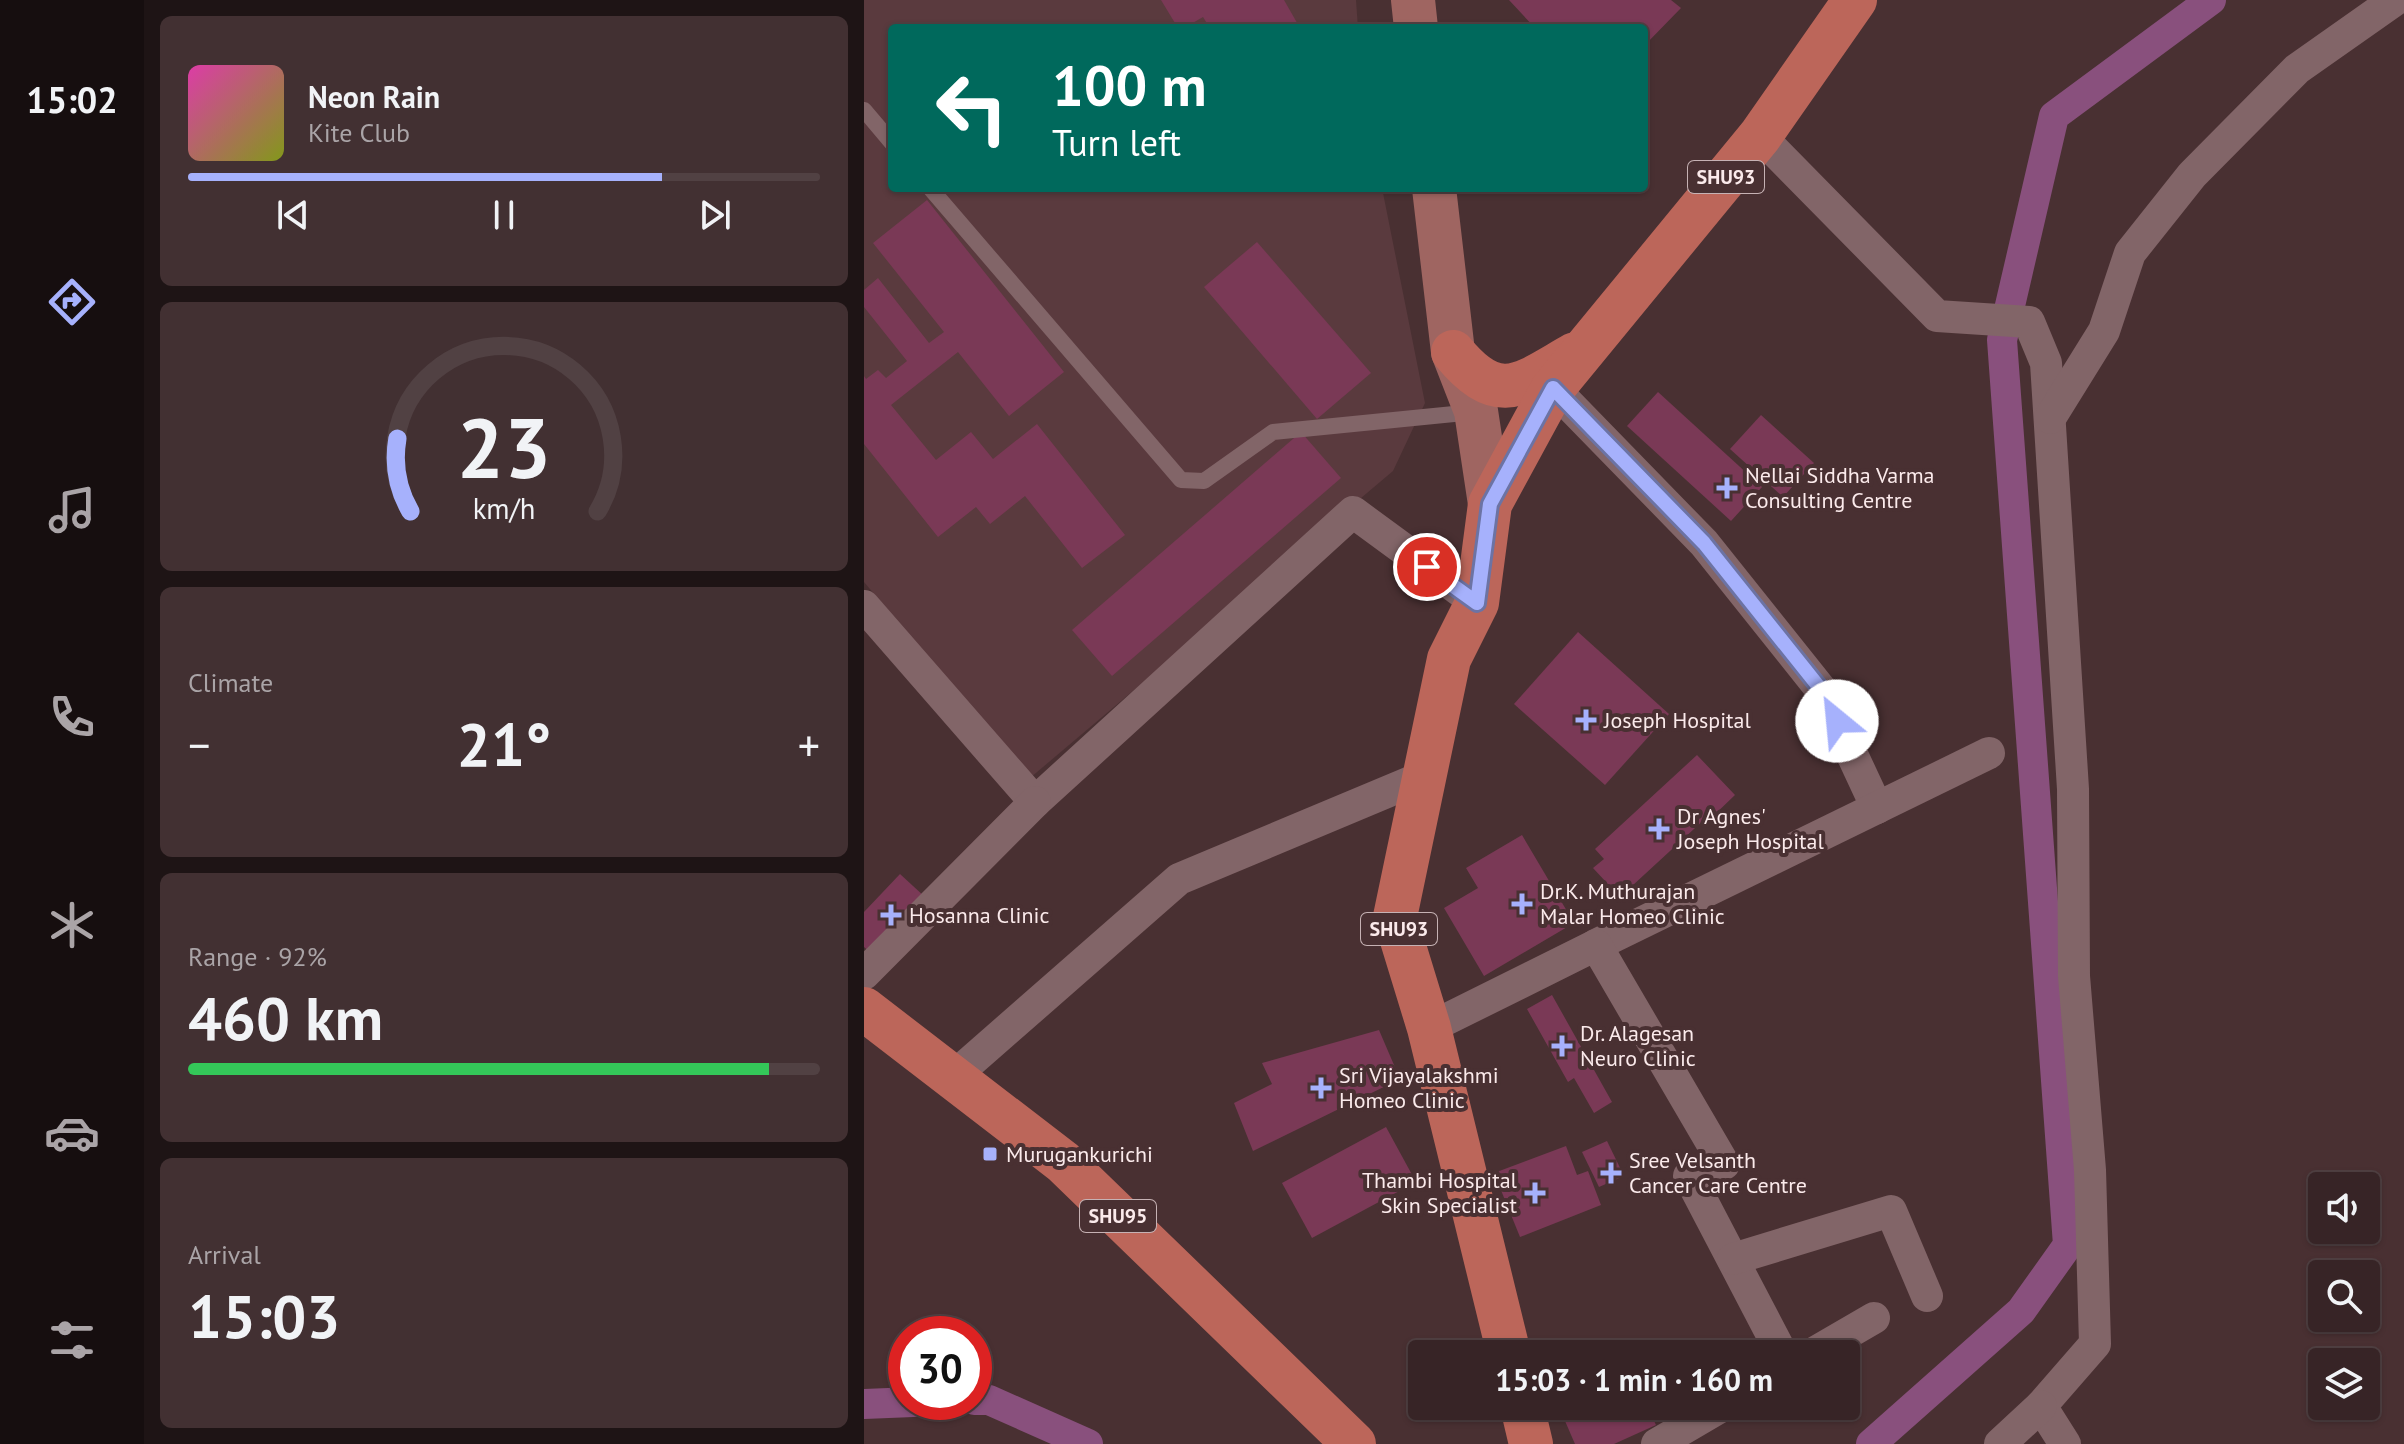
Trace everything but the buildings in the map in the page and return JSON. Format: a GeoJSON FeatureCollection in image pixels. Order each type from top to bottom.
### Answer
{"type":"FeatureCollection","features":[{"type":"Feature","properties":{"kind":"main road","name":"SHU93"},"geometry":{"type":"LineString","coordinates":[[1506,1340],[1429,1028],[1395,917],[1449,659],[1477,603],[1490,504],[1553,388],[1760,136],[1855,0]]}},
{"type":"Feature","properties":{"kind":"main road"},"geometry":{"type":"LineString","coordinates":[[1453,352],[1470,373],[1486,383],[1501,386],[1515,385],[1535,377],[1588,346]]}},
{"type":"Feature","properties":{"kind":"main road","name":"SHU95"},"geometry":{"type":"LineString","coordinates":[[864,1009],[1063,1162],[1354,1444]]}},
{"type":"Feature","properties":{"kind":"main road"},"geometry":{"type":"LineString","coordinates":[[1525,1420],[1531,1444]]}},
{"type":"Feature","properties":{"kind":"street"},"geometry":{"type":"LineString","coordinates":[[1413,0],[1416,24]]}},
{"type":"Feature","properties":{"kind":"street"},"geometry":{"type":"LineString","coordinates":[[2050,418],[2104,331],[2130,253],[2192,175],[2297,69],[2395,0]]}},
{"type":"Feature","properties":{"kind":"street"},"geometry":{"type":"LineString","coordinates":[[1760,136],[1937,316],[2029,322],[2046,363],[2073,789],[2074,976],[2090,1170],[2095,1344],[2041,1406],[2000,1444]]}},
{"type":"Feature","properties":{"kind":"street"},"geometry":{"type":"LineString","coordinates":[[1434,192],[1453,352],[1476,411],[1490,504]]}},
{"type":"Feature","properties":{"kind":"street"},"geometry":{"type":"LineString","coordinates":[[1553,388],[1704,543],[1823,692],[1877,808]]}},
{"type":"Feature","properties":{"kind":"street"},"geometry":{"type":"LineString","coordinates":[[864,974],[1035,802],[1353,512],[1477,603]]}},
{"type":"Feature","properties":{"kind":"street"},"geometry":{"type":"LineString","coordinates":[[864,606],[1035,802]]}},
{"type":"Feature","properties":{"kind":"street"},"geometry":{"type":"LineString","coordinates":[[1429,1028],[1989,753]]}},
{"type":"Feature","properties":{"kind":"street"},"geometry":{"type":"LineString","coordinates":[[953,1077],[1179,879],[1425,776]]}},
{"type":"Feature","properties":{"kind":"street"},"geometry":{"type":"LineString","coordinates":[[1596,945],[1724,1164],[1689,1176],[1775,1340]]}},
{"type":"Feature","properties":{"kind":"street"},"geometry":{"type":"LineString","coordinates":[[1733,1259],[1891,1211],[1927,1296]]}},
{"type":"Feature","properties":{"kind":"street"},"geometry":{"type":"LineString","coordinates":[[1836,1340],[1874,1318]]}},
{"type":"Feature","properties":{"kind":"street"},"geometry":{"type":"LineString","coordinates":[[2041,1406],[2065,1444]]}},
{"type":"Feature","properties":{"kind":"street"},"geometry":{"type":"LineString","coordinates":[[1657,1444],[1698,1420]]}},
{"type":"Feature","properties":{"kind":"lane"},"geometry":{"type":"LineString","coordinates":[[864,110],[888,138]]}},
{"type":"Feature","properties":{"kind":"lane"},"geometry":{"type":"LineString","coordinates":[[933,192],[1181,480],[1204,481],[1273,432],[1476,411]]}},
{"type":"Feature","properties":{"kind":"shaded area"},"geometry":{"type":"Polygon","coordinates":[[[864,0],[1356,0],[1358,24],[888,24],[888,192],[1383,192],[1425,403],[1393,471],[1030,778],[864,582],[864,0]]]}},
{"type":"Feature","properties":{"kind":"waterway"},"geometry":{"type":"LineString","coordinates":[[1871,1444],[2021,1311],[2068,1245],[2002,340],[2054,116],[2211,0]]}},
{"type":"Feature","properties":{"kind":"waterway"},"geometry":{"type":"LineString","coordinates":[[992,1401],[1088,1444]]}},
{"type":"Feature","properties":{"kind":"waterway"},"geometry":{"type":"LineString","coordinates":[[864,1404],[888,1403]]}},
{"type":"Feature","properties":{"kind":"place","name":"Nellai Siddha Varma Consulting Centre"},"geometry":{"type":"Point","coordinates":[1727,488]}},
{"type":"Feature","properties":{"kind":"place","name":"Joseph Hospital"},"geometry":{"type":"Point","coordinates":[1586,720]}},
{"type":"Feature","properties":{"kind":"place","name":"Dr Agnes' Joseph Hospital"},"geometry":{"type":"Point","coordinates":[1659,829]}},
{"type":"Feature","properties":{"kind":"place","name":"Dr.K. Muthurajan Malar Homeo Clinic"},"geometry":{"type":"Point","coordinates":[1522,904]}},
{"type":"Feature","properties":{"kind":"place","name":"Hosanna Clinic"},"geometry":{"type":"Point","coordinates":[891,915]}},
{"type":"Feature","properties":{"kind":"place","name":"Dr. Alagesan Neuro Clinic"},"geometry":{"type":"Point","coordinates":[1562,1046]}},
{"type":"Feature","properties":{"kind":"place","name":"Sri Vijayalakshmi Homeo Clinic"},"geometry":{"type":"Point","coordinates":[1321,1088]}},
{"type":"Feature","properties":{"kind":"place","name":"Murugankurichi"},"geometry":{"type":"Point","coordinates":[990,1154]}},
{"type":"Feature","properties":{"kind":"place","name":"Sree Velsanth Cancer Care Centre"},"geometry":{"type":"Point","coordinates":[1611,1173]}},
{"type":"Feature","properties":{"kind":"place","name":"Thambi Hospital Skin Specialist"},"geometry":{"type":"Point","coordinates":[1535,1193]}},
{"type":"Feature","properties":{"kind":"route"},"geometry":{"type":"LineString","coordinates":[[1427,567],[1477,603],[1490,504],[1553,388],[1704,543],[1823,692],[1837,721]]}}]}
